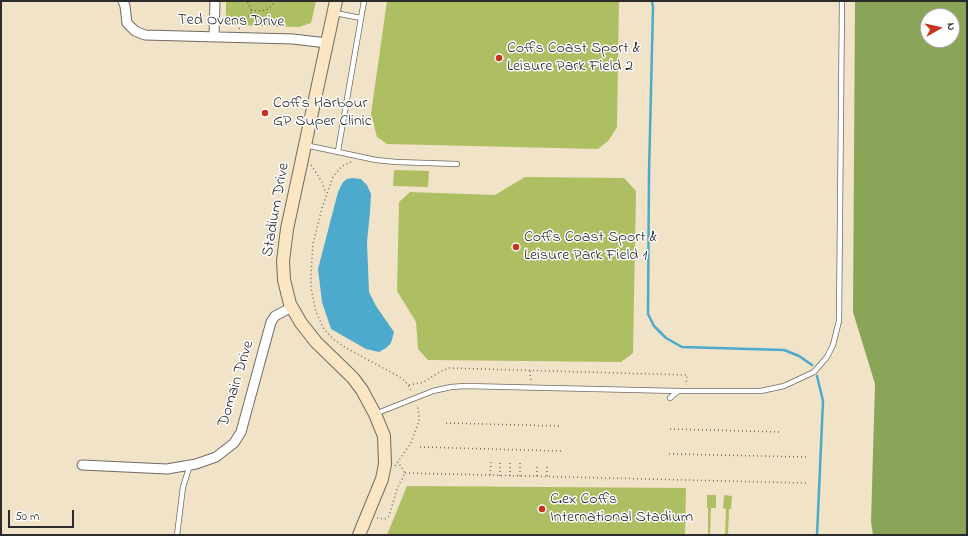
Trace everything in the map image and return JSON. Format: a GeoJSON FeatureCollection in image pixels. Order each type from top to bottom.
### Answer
{"type":"FeatureCollection","features":[{"type":"Feature","properties":{"kind":"main road","name":"Stadium Drive"},"geometry":{"type":"LineString","coordinates":[[334,7],[287,229],[283,261],[284,280],[292,307],[301,323],[316,342],[353,378],[375,414],[384,436],[384,464],[382,479],[359,535]]}},
{"type":"Feature","properties":{"kind":"street","name":"Ted Ovens Drive"},"geometry":{"type":"LineString","coordinates":[[123,1],[127,24],[135,32],[145,35],[293,39],[327,43]]}},
{"type":"Feature","properties":{"kind":"street"},"geometry":{"type":"LineString","coordinates":[[214,36],[215,1]]}},
{"type":"Feature","properties":{"kind":"street","name":"Domain Drive"},"geometry":{"type":"LineString","coordinates":[[82,465],[167,469],[190,465],[216,457],[234,442],[241,432],[271,322],[275,316],[292,307]]}},
{"type":"Feature","properties":{"kind":"lane"},"geometry":{"type":"LineString","coordinates":[[338,151],[364,1]]}},
{"type":"Feature","properties":{"kind":"lane"},"geometry":{"type":"LineString","coordinates":[[375,414],[433,391],[451,387],[761,391],[779,388],[814,372],[827,357],[833,345],[839,321],[842,1]]}},
{"type":"Feature","properties":{"kind":"lane"},"geometry":{"type":"LineString","coordinates":[[334,7],[361,18]]}},
{"type":"Feature","properties":{"kind":"lane"},"geometry":{"type":"LineString","coordinates":[[305,145],[376,160],[457,164]]}},
{"type":"Feature","properties":{"kind":"lane"},"geometry":{"type":"LineString","coordinates":[[670,398],[678,391]]}},
{"type":"Feature","properties":{"kind":"lane"},"geometry":{"type":"LineString","coordinates":[[177,535],[183,487],[190,465]]}},
{"type":"Feature","properties":{"kind":"path"},"geometry":{"type":"LineString","coordinates":[[239,30],[241,23],[250,15],[251,10],[247,1]]}},
{"type":"Feature","properties":{"kind":"path"},"geometry":{"type":"LineString","coordinates":[[251,10],[261,11],[268,9],[276,1]]}},
{"type":"Feature","properties":{"kind":"path"},"geometry":{"type":"LineString","coordinates":[[352,161],[338,169],[333,177],[313,244],[311,255],[311,288],[317,316],[324,329],[339,343],[398,376],[409,386],[412,392]]}},
{"type":"Feature","properties":{"kind":"path"},"geometry":{"type":"LineString","coordinates":[[302,162],[310,164],[322,182],[327,194]]}},
{"type":"Feature","properties":{"kind":"path"},"geometry":{"type":"LineString","coordinates":[[409,386],[424,382],[448,368],[687,375],[686,386]]}},
{"type":"Feature","properties":{"kind":"path"},"geometry":{"type":"LineString","coordinates":[[530,370],[531,382]]}},
{"type":"Feature","properties":{"kind":"path"},"geometry":{"type":"LineString","coordinates":[[394,469],[407,450],[416,429],[420,417],[418,408]]}},
{"type":"Feature","properties":{"kind":"path"},"geometry":{"type":"LineString","coordinates":[[446,423],[561,426]]}},
{"type":"Feature","properties":{"kind":"path"},"geometry":{"type":"LineString","coordinates":[[670,429],[781,432]]}},
{"type":"Feature","properties":{"kind":"path"},"geometry":{"type":"LineString","coordinates":[[420,447],[561,451]]}},
{"type":"Feature","properties":{"kind":"path"},"geometry":{"type":"LineString","coordinates":[[669,454],[807,458]]}},
{"type":"Feature","properties":{"kind":"path"},"geometry":{"type":"LineString","coordinates":[[398,462],[406,473]]}},
{"type":"Feature","properties":{"kind":"path"},"geometry":{"type":"LineString","coordinates":[[490,475],[491,462]]}},
{"type":"Feature","properties":{"kind":"path"},"geometry":{"type":"LineString","coordinates":[[500,463],[500,476]]}},
{"type":"Feature","properties":{"kind":"path"},"geometry":{"type":"LineString","coordinates":[[510,463],[510,476]]}},
{"type":"Feature","properties":{"kind":"path"},"geometry":{"type":"LineString","coordinates":[[520,463],[520,476]]}},
{"type":"Feature","properties":{"kind":"path"},"geometry":{"type":"LineString","coordinates":[[537,464],[537,476]]}},
{"type":"Feature","properties":{"kind":"path"},"geometry":{"type":"LineString","coordinates":[[547,464],[547,477]]}},
{"type":"Feature","properties":{"kind":"path"},"geometry":{"type":"LineString","coordinates":[[406,473],[807,483]]}},
{"type":"Feature","properties":{"kind":"path"},"geometry":{"type":"LineString","coordinates":[[375,522],[377,518],[385,519],[389,516],[396,489],[406,473]]}},
{"type":"Feature","properties":{"kind":"green space"},"geometry":{"type":"Polygon","coordinates":[[[226,1],[316,1],[311,23],[299,27],[232,25],[226,19],[226,1]]]}},
{"type":"Feature","properties":{"kind":"green space","name":"Coffs Coast Sport & Leisure Park Field 2"},"geometry":{"type":"Polygon","coordinates":[[[387,1],[619,1],[617,127],[609,140],[598,149],[387,144],[377,137],[371,114],[387,1]]]}},
{"type":"Feature","properties":{"kind":"green space"},"geometry":{"type":"Polygon","coordinates":[[[855,1],[967,1],[967,535],[873,535],[871,522],[875,384],[853,312],[855,1]]]}},
{"type":"Feature","properties":{"kind":"green space"},"geometry":{"type":"Polygon","coordinates":[[[394,170],[429,171],[428,187],[393,186],[394,170]]]}},
{"type":"Feature","properties":{"kind":"green space","name":"Coffs Coast Sport & Leisure Park Field 1"},"geometry":{"type":"Polygon","coordinates":[[[525,177],[624,178],[636,191],[633,353],[621,362],[428,360],[418,349],[416,322],[397,291],[399,202],[410,192],[495,195],[525,177]]]}},
{"type":"Feature","properties":{"kind":"green space","name":"C.ex Coffs International Stadium"},"geometry":{"type":"Polygon","coordinates":[[[407,486],[686,488],[685,535],[387,535],[407,486]]]}},
{"type":"Feature","properties":{"kind":"green space"},"geometry":{"type":"Polygon","coordinates":[[[707,495],[716,495],[716,508],[711,508],[710,535],[708,535],[707,495]]]}},
{"type":"Feature","properties":{"kind":"green space"},"geometry":{"type":"Polygon","coordinates":[[[724,495],[732,496],[731,509],[729,509],[728,535],[725,535],[726,509],[723,508],[724,495]]]}},
{"type":"Feature","properties":{"kind":"water"},"geometry":{"type":"Polygon","coordinates":[[[352,178],[361,179],[367,185],[371,194],[367,242],[369,292],[376,306],[394,332],[391,343],[379,352],[366,349],[331,329],[322,302],[318,269],[338,192],[343,182],[352,178]]]}},
{"type":"Feature","properties":{"kind":"waterway"},"geometry":{"type":"LineString","coordinates":[[652,1],[648,314],[654,326],[666,338],[682,347],[784,350],[799,356],[812,365]]}},
{"type":"Feature","properties":{"kind":"waterway"},"geometry":{"type":"LineString","coordinates":[[817,376],[823,401],[817,535]]}},
{"type":"Feature","properties":{"kind":"place","name":"Coffs Coast Sport & Leisure Park Field 2"},"geometry":{"type":"Point","coordinates":[499,58]}},
{"type":"Feature","properties":{"kind":"place","name":"Coffs Harbour GP Super Clinic"},"geometry":{"type":"Point","coordinates":[265,113]}},
{"type":"Feature","properties":{"kind":"place","name":"Coffs Coast Sport & Leisure Park Field 1"},"geometry":{"type":"Point","coordinates":[516,247]}},
{"type":"Feature","properties":{"kind":"place","name":"C.ex Coffs International Stadium"},"geometry":{"type":"Point","coordinates":[542,509]}}]}
